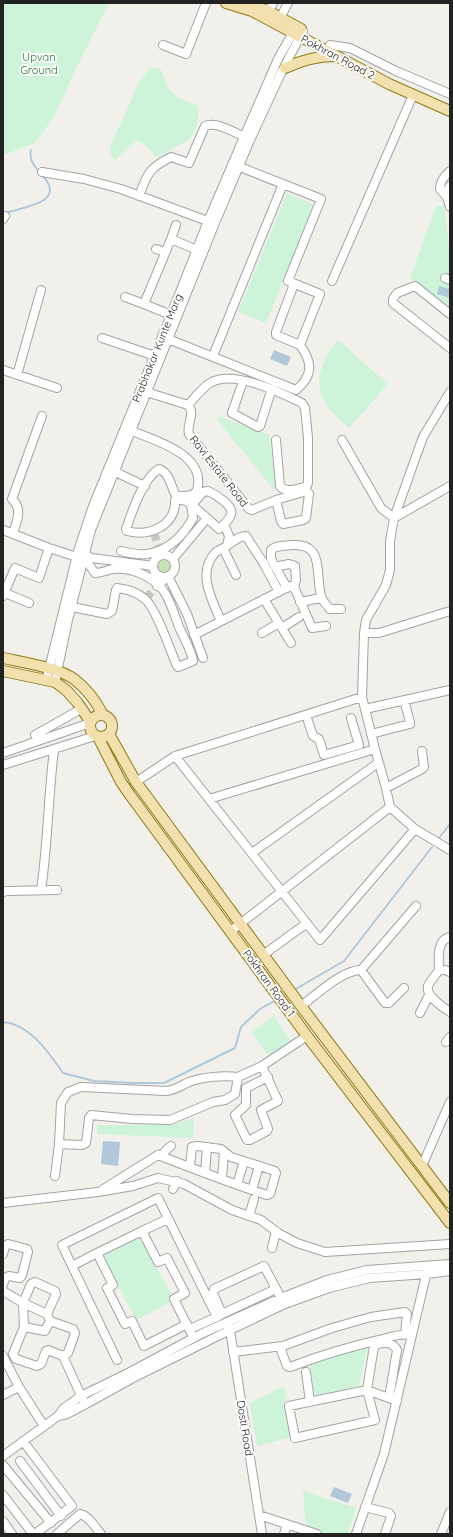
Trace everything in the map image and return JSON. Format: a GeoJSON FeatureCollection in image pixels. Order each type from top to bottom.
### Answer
{"type":"FeatureCollection","features":[{"type":"Feature","properties":{"kind":"main road","name":"Pokhran Road 2"},"geometry":{"type":"LineString","coordinates":[[226,3],[264,9]]}},
{"type":"Feature","properties":{"kind":"main road","name":"Pokhran Road 2"},"geometry":{"type":"LineString","coordinates":[[247,3],[264,9],[279,21],[337,56],[389,84],[450,111]]}},
{"type":"Feature","properties":{"kind":"main road","name":"Pokhran Road 2"},"geometry":{"type":"LineString","coordinates":[[298,32],[330,45],[392,79],[450,104]]}},
{"type":"Feature","properties":{"kind":"main road"},"geometry":{"type":"LineString","coordinates":[[285,68],[302,60],[319,56],[337,56]]}},
{"type":"Feature","properties":{"kind":"main road"},"geometry":{"type":"LineString","coordinates":[[3,658],[53,670],[73,678],[97,703],[103,715]]}},
{"type":"Feature","properties":{"kind":"main road"},"geometry":{"type":"LineString","coordinates":[[3,671],[50,681],[66,690],[90,722],[90,730],[97,736],[102,737],[108,734],[112,728],[112,724],[108,717],[103,715],[97,715],[90,722]]}},
{"type":"Feature","properties":{"kind":"main road","name":"Pokhran Road 1"},"geometry":{"type":"LineString","coordinates":[[108,734],[136,782],[263,956],[450,1203]]}},
{"type":"Feature","properties":{"kind":"main road","name":"Pokhran Road 1"},"geometry":{"type":"LineString","coordinates":[[97,736],[121,782],[307,1036],[450,1223]]}},
{"type":"Feature","properties":{"kind":"street"},"geometry":{"type":"LineString","coordinates":[[163,45],[186,54],[206,3]]}},
{"type":"Feature","properties":{"kind":"street"},"geometry":{"type":"LineString","coordinates":[[279,21],[288,3]]}},
{"type":"Feature","properties":{"kind":"street","name":"Prabhakar Kunte Marg"},"geometry":{"type":"LineString","coordinates":[[247,138],[285,68],[298,32]]}},
{"type":"Feature","properties":{"kind":"street","name":"Prabhakar Kunte Marg"},"geometry":{"type":"LineString","coordinates":[[144,391],[155,356],[197,250],[236,165],[278,59],[298,32]]}},
{"type":"Feature","properties":{"kind":"street"},"geometry":{"type":"LineString","coordinates":[[330,45],[350,48],[396,71],[450,94]]}},
{"type":"Feature","properties":{"kind":"street"},"geometry":{"type":"LineString","coordinates":[[332,281],[413,95]]}},
{"type":"Feature","properties":{"kind":"street"},"geometry":{"type":"LineString","coordinates":[[139,196],[150,170],[160,162],[171,157],[189,163],[205,126],[219,126],[247,138]]}},
{"type":"Feature","properties":{"kind":"street"},"geometry":{"type":"LineString","coordinates":[[236,165],[321,199],[288,281],[320,294],[300,345]]}},
{"type":"Feature","properties":{"kind":"street"},"geometry":{"type":"LineString","coordinates":[[450,171],[440,184],[450,207]]}},
{"type":"Feature","properties":{"kind":"street"},"geometry":{"type":"LineString","coordinates":[[42,172],[84,179],[139,196],[211,222]]}},
{"type":"Feature","properties":{"kind":"street"},"geometry":{"type":"LineString","coordinates":[[443,191],[450,175]]}},
{"type":"Feature","properties":{"kind":"street"},"geometry":{"type":"LineString","coordinates":[[212,356],[282,184]]}},
{"type":"Feature","properties":{"kind":"street"},"geometry":{"type":"LineString","coordinates":[[443,191],[450,186]]}},
{"type":"Feature","properties":{"kind":"street","name":"Prabhakar Kunte Marg"},"geometry":{"type":"LineString","coordinates":[[50,681],[68,606],[86,557],[91,530],[112,470],[144,391],[168,338],[211,222]]}},
{"type":"Feature","properties":{"kind":"street"},"geometry":{"type":"LineString","coordinates":[[144,304],[176,225]]}},
{"type":"Feature","properties":{"kind":"street"},"geometry":{"type":"LineString","coordinates":[[171,239],[197,250]]}},
{"type":"Feature","properties":{"kind":"street"},"geometry":{"type":"LineString","coordinates":[[156,249],[165,252]]}},
{"type":"Feature","properties":{"kind":"street"},"geometry":{"type":"LineString","coordinates":[[168,338],[296,390],[304,383],[309,374],[310,364],[300,345],[276,336],[276,332],[294,284]]}},
{"type":"Feature","properties":{"kind":"street"},"geometry":{"type":"LineString","coordinates":[[450,314],[415,286],[397,293],[394,299],[394,303],[450,348]]}},
{"type":"Feature","properties":{"kind":"street"},"geometry":{"type":"LineString","coordinates":[[17,375],[42,290]]}},
{"type":"Feature","properties":{"kind":"street"},"geometry":{"type":"LineString","coordinates":[[125,297],[171,315]]}},
{"type":"Feature","properties":{"kind":"street"},"geometry":{"type":"LineString","coordinates":[[102,338],[155,356]]}},
{"type":"Feature","properties":{"kind":"street"},"geometry":{"type":"LineString","coordinates":[[3,370],[57,388]]}},
{"type":"Feature","properties":{"kind":"street"},"geometry":{"type":"LineString","coordinates":[[144,391],[188,405],[214,381],[229,378],[272,388],[302,403],[305,408],[308,476],[308,483],[306,487],[286,491],[280,486],[276,440]]}},
{"type":"Feature","properties":{"kind":"street"},"geometry":{"type":"LineString","coordinates":[[243,381],[232,413],[258,427],[260,426],[272,388]]}},
{"type":"Feature","properties":{"kind":"street"},"geometry":{"type":"LineString","coordinates":[[450,392],[423,437],[394,518],[390,541],[390,570],[386,586],[366,620],[364,633],[362,697],[390,807],[415,829],[450,850]]}},
{"type":"Feature","properties":{"kind":"street","name":"Ravi Estate Road"},"geometry":{"type":"LineString","coordinates":[[188,405],[192,412],[188,425],[189,434],[249,509],[252,510],[276,500],[307,491],[309,494],[306,518],[283,524],[281,522],[276,500]]}},
{"type":"Feature","properties":{"kind":"street"},"geometry":{"type":"LineString","coordinates":[[13,533],[19,514],[18,506],[7,499],[42,416]]}},
{"type":"Feature","properties":{"kind":"street"},"geometry":{"type":"LineString","coordinates":[[121,552],[146,554],[166,547],[178,539],[193,518],[191,504],[177,499],[175,500],[173,514],[161,528],[154,532],[136,533],[127,530],[145,486],[154,472],[159,469],[162,470],[169,479],[176,496],[188,496],[194,494],[198,490],[199,484],[198,475],[193,465],[183,455],[169,446],[128,430]]}},
{"type":"Feature","properties":{"kind":"street"},"geometry":{"type":"LineString","coordinates":[[342,440],[381,508],[394,518]]}},
{"type":"Feature","properties":{"kind":"street"},"geometry":{"type":"LineString","coordinates":[[112,470],[145,486]]}},
{"type":"Feature","properties":{"kind":"street"},"geometry":{"type":"LineString","coordinates":[[394,518],[450,486]]}},
{"type":"Feature","properties":{"kind":"street"},"geometry":{"type":"LineString","coordinates":[[208,491],[230,507],[232,511],[231,516],[219,529],[206,518],[192,505],[203,492],[208,491]]}},
{"type":"Feature","properties":{"kind":"street"},"geometry":{"type":"LineString","coordinates":[[173,559],[206,518]]}},
{"type":"Feature","properties":{"kind":"street"},"geometry":{"type":"LineString","coordinates":[[224,524],[228,536],[225,547],[236,575]]}},
{"type":"Feature","properties":{"kind":"street"},"geometry":{"type":"LineString","coordinates":[[3,530],[49,548],[86,557],[154,563]]}},
{"type":"Feature","properties":{"kind":"street"},"geometry":{"type":"LineString","coordinates":[[222,621],[209,594],[206,578],[208,565],[216,552],[242,536],[246,536],[264,564],[300,602],[312,628],[326,626]]}},
{"type":"Feature","properties":{"kind":"street"},"geometry":{"type":"LineString","coordinates":[[287,589],[271,559],[271,552],[274,547],[294,545],[306,546],[314,553],[321,598],[330,609],[340,609]]}},
{"type":"Feature","properties":{"kind":"street"},"geometry":{"type":"LineString","coordinates":[[29,603],[3,594],[15,568],[39,578],[49,548]]}},
{"type":"Feature","properties":{"kind":"street"},"geometry":{"type":"LineString","coordinates":[[154,563],[161,553],[168,555],[175,562],[175,569],[158,586]]}},
{"type":"Feature","properties":{"kind":"street"},"geometry":{"type":"LineString","coordinates":[[68,606],[110,614],[112,612],[117,589],[124,589],[146,599],[151,606],[177,666],[178,667],[193,661],[170,604],[164,592],[158,586],[146,576],[133,570],[113,569],[102,573],[95,573],[86,557]]}},
{"type":"Feature","properties":{"kind":"street"},"geometry":{"type":"LineString","coordinates":[[154,563],[158,574],[168,576]]}},
{"type":"Feature","properties":{"kind":"street"},"geometry":{"type":"LineString","coordinates":[[194,634],[287,589],[296,580],[295,566],[289,564],[275,567]]}},
{"type":"Feature","properties":{"kind":"street"},"geometry":{"type":"LineString","coordinates":[[168,576],[187,614],[203,658]]}},
{"type":"Feature","properties":{"kind":"street"},"geometry":{"type":"LineString","coordinates":[[300,602],[321,598]]}},
{"type":"Feature","properties":{"kind":"street"},"geometry":{"type":"LineString","coordinates":[[264,599],[291,643]]}},
{"type":"Feature","properties":{"kind":"street"},"geometry":{"type":"LineString","coordinates":[[364,633],[379,633],[450,611]]}},
{"type":"Feature","properties":{"kind":"street"},"geometry":{"type":"LineString","coordinates":[[262,633],[299,617]]}},
{"type":"Feature","properties":{"kind":"street"},"geometry":{"type":"LineString","coordinates":[[365,708],[450,690]]}},
{"type":"Feature","properties":{"kind":"street"},"geometry":{"type":"LineString","coordinates":[[136,782],[175,756],[362,697]]}},
{"type":"Feature","properties":{"kind":"street"},"geometry":{"type":"LineString","coordinates":[[371,734],[410,724],[404,700]]}},
{"type":"Feature","properties":{"kind":"street"},"geometry":{"type":"LineString","coordinates":[[35,735],[81,709]]}},
{"type":"Feature","properties":{"kind":"street"},"geometry":{"type":"LineString","coordinates":[[306,715],[313,736],[319,739],[325,759]]}},
{"type":"Feature","properties":{"kind":"street"},"geometry":{"type":"LineString","coordinates":[[351,718],[360,749]]}},
{"type":"Feature","properties":{"kind":"street"},"geometry":{"type":"LineString","coordinates":[[3,753],[90,722]]}},
{"type":"Feature","properties":{"kind":"street"},"geometry":{"type":"LineString","coordinates":[[3,765],[97,736]]}},
{"type":"Feature","properties":{"kind":"street"},"geometry":{"type":"LineString","coordinates":[[209,799],[325,759],[360,749],[375,749]]}},
{"type":"Feature","properties":{"kind":"street"},"geometry":{"type":"LineString","coordinates":[[42,890],[47,852],[50,787],[54,750]]}},
{"type":"Feature","properties":{"kind":"street"},"geometry":{"type":"LineString","coordinates":[[386,788],[424,767],[422,751]]}},
{"type":"Feature","properties":{"kind":"street"},"geometry":{"type":"LineString","coordinates":[[175,756],[320,940],[415,829]]}},
{"type":"Feature","properties":{"kind":"street"},"geometry":{"type":"LineString","coordinates":[[252,853],[378,763]]}},
{"type":"Feature","properties":{"kind":"street"},"geometry":{"type":"LineString","coordinates":[[231,931],[390,807]]}},
{"type":"Feature","properties":{"kind":"street"},"geometry":{"type":"LineString","coordinates":[[3,892],[57,890]]}},
{"type":"Feature","properties":{"kind":"street"},"geometry":{"type":"LineString","coordinates":[[301,1006],[340,978],[354,970],[361,970],[416,906]]}},
{"type":"Feature","properties":{"kind":"street"},"geometry":{"type":"LineString","coordinates":[[263,956],[307,924]]}},
{"type":"Feature","properties":{"kind":"street"},"geometry":{"type":"LineString","coordinates":[[420,1013],[429,995],[429,985],[439,970],[439,948],[443,941],[450,937]]}},
{"type":"Feature","properties":{"kind":"street"},"geometry":{"type":"LineString","coordinates":[[361,970],[385,1003],[389,1003],[404,988]]}},
{"type":"Feature","properties":{"kind":"street"},"geometry":{"type":"LineString","coordinates":[[439,970],[450,972]]}},
{"type":"Feature","properties":{"kind":"street"},"geometry":{"type":"LineString","coordinates":[[429,995],[450,1012]]}},
{"type":"Feature","properties":{"kind":"street"},"geometry":{"type":"LineString","coordinates":[[55,1176],[59,1144],[60,1103],[68,1092],[81,1087],[166,1091],[175,1090],[190,1082],[205,1079],[228,1075],[238,1077],[262,1066],[307,1036]]}},
{"type":"Feature","properties":{"kind":"street"},"geometry":{"type":"LineString","coordinates":[[262,1066],[268,1077],[278,1101],[260,1110],[268,1129],[267,1132],[247,1140],[235,1114],[246,1105],[246,1088],[268,1077]]}},
{"type":"Feature","properties":{"kind":"street"},"geometry":{"type":"LineString","coordinates":[[59,1144],[82,1145],[86,1143],[89,1118],[91,1115],[132,1119],[170,1120],[213,1102],[225,1100],[235,1094],[238,1077]]}},
{"type":"Feature","properties":{"kind":"street"},"geometry":{"type":"LineString","coordinates":[[422,1166],[450,1102]]}},
{"type":"Feature","properties":{"kind":"street"},"geometry":{"type":"LineString","coordinates":[[383,1136],[394,1129]]}},
{"type":"Feature","properties":{"kind":"street"},"geometry":{"type":"LineString","coordinates":[[98,1192],[158,1155],[163,1154],[171,1146]]}},
{"type":"Feature","properties":{"kind":"street"},"geometry":{"type":"LineString","coordinates":[[158,1155],[237,1185],[253,1194],[270,1194],[276,1173],[275,1171],[231,1157],[221,1149],[197,1146],[192,1147],[190,1167]]}},
{"type":"Feature","properties":{"kind":"street"},"geometry":{"type":"LineString","coordinates":[[205,1173],[207,1147]]}},
{"type":"Feature","properties":{"kind":"street"},"geometry":{"type":"LineString","coordinates":[[222,1179],[224,1152]]}},
{"type":"Feature","properties":{"kind":"street"},"geometry":{"type":"LineString","coordinates":[[237,1185],[244,1161]]}},
{"type":"Feature","properties":{"kind":"street"},"geometry":{"type":"LineString","coordinates":[[249,1216],[259,1166]]}},
{"type":"Feature","properties":{"kind":"street"},"geometry":{"type":"LineString","coordinates":[[3,1203],[98,1192],[133,1186],[158,1178],[175,1185],[184,1184],[232,1210],[261,1220],[276,1231],[297,1242],[326,1252],[450,1244]]}},
{"type":"Feature","properties":{"kind":"street"},"geometry":{"type":"LineString","coordinates":[[117,1360],[62,1245],[158,1198],[220,1316]]}},
{"type":"Feature","properties":{"kind":"street"},"geometry":{"type":"LineString","coordinates":[[72,1266],[168,1219]]}},
{"type":"Feature","properties":{"kind":"street"},"geometry":{"type":"LineString","coordinates":[[142,1231],[158,1262],[167,1258],[185,1293],[174,1299],[196,1341]]}},
{"type":"Feature","properties":{"kind":"street"},"geometry":{"type":"LineString","coordinates":[[272,1248],[276,1231]]}},
{"type":"Feature","properties":{"kind":"street"},"geometry":{"type":"LineString","coordinates":[[3,1254],[5,1246],[8,1244],[27,1249],[28,1252],[20,1278],[9,1276],[5,1278],[3,1285]]}},
{"type":"Feature","properties":{"kind":"street"},"geometry":{"type":"LineString","coordinates":[[97,1253],[113,1285],[107,1288],[125,1324],[132,1321],[144,1346],[188,1327],[220,1316],[276,1289]]}},
{"type":"Feature","properties":{"kind":"street"},"geometry":{"type":"LineString","coordinates":[[228,1326],[329,1288],[370,1278],[427,1270],[450,1264]]}},
{"type":"Feature","properties":{"kind":"street"},"geometry":{"type":"LineString","coordinates":[[220,1316],[213,1293],[214,1290],[264,1266],[281,1298]]}},
{"type":"Feature","properties":{"kind":"street"},"geometry":{"type":"LineString","coordinates":[[58,1416],[67,1414],[86,1404],[132,1375],[281,1298],[327,1280],[367,1270],[450,1271]]}},
{"type":"Feature","properties":{"kind":"street"},"geometry":{"type":"LineString","coordinates":[[393,1400],[427,1270]]}},
{"type":"Feature","properties":{"kind":"street"},"geometry":{"type":"LineString","coordinates":[[24,1326],[45,1331],[56,1294],[55,1291],[35,1282],[31,1284],[23,1303],[24,1326],[13,1354],[4,1358],[19,1387],[44,1426]]}},
{"type":"Feature","properties":{"kind":"street"},"geometry":{"type":"LineString","coordinates":[[3,1291],[73,1329],[75,1333],[68,1353],[63,1356]]}},
{"type":"Feature","properties":{"kind":"street"},"geometry":{"type":"LineString","coordinates":[[233,1352],[283,1346],[332,1328],[371,1318],[405,1312],[407,1314],[409,1335]]}},
{"type":"Feature","properties":{"kind":"street","name":"Dosti Road"},"geometry":{"type":"LineString","coordinates":[[228,1326],[262,1534]]}},
{"type":"Feature","properties":{"kind":"street"},"geometry":{"type":"LineString","coordinates":[[283,1346],[281,1350],[287,1366],[290,1367],[355,1346],[409,1335]]}},
{"type":"Feature","properties":{"kind":"street"},"geometry":{"type":"LineString","coordinates":[[356,1534],[384,1454],[393,1400],[398,1350],[390,1344],[383,1343],[374,1346],[366,1390],[375,1420],[295,1438],[289,1406],[366,1390],[393,1400]]}},
{"type":"Feature","properties":{"kind":"street"},"geometry":{"type":"LineString","coordinates":[[13,1354],[16,1359],[37,1366],[41,1364],[46,1350],[63,1356],[86,1404]]}},
{"type":"Feature","properties":{"kind":"street"},"geometry":{"type":"LineString","coordinates":[[306,1372],[310,1402]]}},
{"type":"Feature","properties":{"kind":"street"},"geometry":{"type":"LineString","coordinates":[[3,1456],[58,1416],[64,1408],[81,1396],[132,1375]]}},
{"type":"Feature","properties":{"kind":"street"},"geometry":{"type":"LineString","coordinates":[[4,1396],[19,1387]]}},
{"type":"Feature","properties":{"kind":"street"},"geometry":{"type":"LineString","coordinates":[[3,1495],[34,1534],[61,1516],[72,1506],[23,1441]]}},
{"type":"Feature","properties":{"kind":"street"},"geometry":{"type":"LineString","coordinates":[[20,1461],[61,1516]]}},
{"type":"Feature","properties":{"kind":"street"},"geometry":{"type":"LineString","coordinates":[[3,1465],[50,1523]]}},
{"type":"Feature","properties":{"kind":"street"},"geometry":{"type":"LineString","coordinates":[[365,1507],[389,1513],[391,1516],[385,1534]]}},
{"type":"Feature","properties":{"kind":"street"},"geometry":{"type":"LineString","coordinates":[[441,1534],[450,1512]]}},
{"type":"Feature","properties":{"kind":"street"},"geometry":{"type":"LineString","coordinates":[[58,1534],[80,1514],[83,1514],[88,1518],[101,1534]]}},
{"type":"Feature","properties":{"kind":"street"},"geometry":{"type":"LineString","coordinates":[[258,1515],[317,1534]]}},
{"type":"Feature","properties":{"kind":"street"},"geometry":{"type":"LineString","coordinates":[[3,1521],[12,1534]]}},
{"type":"Feature","properties":{"kind":"street"},"geometry":{"type":"LineString","coordinates":[[284,1534],[287,1525]]}},
{"type":"Feature","properties":{"kind":"green space","name":"Upvan Ground"},"geometry":{"type":"Polygon","coordinates":[[[3,3],[109,3],[72,77],[56,114],[35,143],[3,155],[3,3]]]}},
{"type":"Feature","properties":{"kind":"green space"},"geometry":{"type":"Polygon","coordinates":[[[150,68],[156,68],[162,71],[167,86],[174,94],[198,106],[197,124],[188,140],[156,158],[149,148],[137,140],[115,160],[111,155],[111,145],[139,82],[150,68]]]}},
{"type":"Feature","properties":{"kind":"green space"},"geometry":{"type":"Polygon","coordinates":[[[287,193],[314,205],[266,323],[238,312],[287,193]]]}},
{"type":"Feature","properties":{"kind":"green space"},"geometry":{"type":"Polygon","coordinates":[[[436,206],[444,206],[450,254],[450,307],[410,278],[436,206]]]}},
{"type":"Feature","properties":{"kind":"green space"},"geometry":{"type":"Polygon","coordinates":[[[338,340],[388,384],[349,428],[325,403],[319,387],[319,378],[324,362],[338,340]]]}},
{"type":"Feature","properties":{"kind":"green space"},"geometry":{"type":"Polygon","coordinates":[[[218,416],[270,435],[275,491],[219,422],[218,416]]]}},
{"type":"Feature","properties":{"kind":"green space"},"geometry":{"type":"Polygon","coordinates":[[[164,560],[168,562],[170,566],[168,570],[164,572],[160,570],[158,566],[160,562],[164,560]]]}},
{"type":"Feature","properties":{"kind":"green space"},"geometry":{"type":"Polygon","coordinates":[[[274,1016],[291,1041],[269,1056],[252,1032],[274,1016]]]}},
{"type":"Feature","properties":{"kind":"green space"},"geometry":{"type":"Polygon","coordinates":[[[194,1118],[193,1138],[97,1134],[97,1125],[173,1125],[194,1118]]]}},
{"type":"Feature","properties":{"kind":"green space"},"geometry":{"type":"Polygon","coordinates":[[[140,1237],[174,1300],[136,1320],[103,1256],[140,1237]]]}},
{"type":"Feature","properties":{"kind":"green space"},"geometry":{"type":"Polygon","coordinates":[[[368,1345],[359,1386],[315,1395],[310,1364],[368,1345]]]}},
{"type":"Feature","properties":{"kind":"green space"},"geometry":{"type":"Polygon","coordinates":[[[284,1386],[292,1437],[257,1446],[250,1403],[284,1386]]]}},
{"type":"Feature","properties":{"kind":"green space"},"geometry":{"type":"Polygon","coordinates":[[[303,1491],[356,1508],[348,1534],[327,1534],[306,1527],[303,1491]]]}},
{"type":"Feature","properties":{"kind":"water"},"geometry":{"type":"Polygon","coordinates":[[[439,286],[450,289],[450,298],[437,294],[439,286]]]}},
{"type":"Feature","properties":{"kind":"water"},"geometry":{"type":"Polygon","coordinates":[[[274,350],[291,357],[287,366],[270,359],[274,350]]]}},
{"type":"Feature","properties":{"kind":"water"},"geometry":{"type":"Polygon","coordinates":[[[103,1141],[120,1142],[118,1166],[101,1164],[103,1141]]]}},
{"type":"Feature","properties":{"kind":"water"},"geometry":{"type":"Polygon","coordinates":[[[334,1487],[352,1494],[348,1503],[330,1496],[334,1487]]]}},
{"type":"Feature","properties":{"kind":"waterway"},"geometry":{"type":"LineString","coordinates":[[31,150],[32,161],[39,172]]}},
{"type":"Feature","properties":{"kind":"waterway"},"geometry":{"type":"LineString","coordinates":[[5,213],[31,206],[46,198],[50,192],[49,184],[42,175]]}},
{"type":"Feature","properties":{"kind":"waterway"},"geometry":{"type":"LineString","coordinates":[[439,838],[450,824]]}},
{"type":"Feature","properties":{"kind":"waterway"},"geometry":{"type":"LineString","coordinates":[[294,990],[344,961],[432,847]]}},
{"type":"Feature","properties":{"kind":"waterway"},"geometry":{"type":"LineString","coordinates":[[3,1022],[13,1024],[30,1034],[52,1057],[63,1073],[94,1081],[164,1083],[235,1048],[241,1027],[260,1009],[276,1000]]}},
{"type":"Feature","properties":{"kind":"tunnel"},"geometry":{"type":"LineString","coordinates":[[154,533],[160,550]]}},
{"type":"Feature","properties":{"kind":"tunnel"},"geometry":{"type":"LineString","coordinates":[[146,598],[157,586]]}}]}
